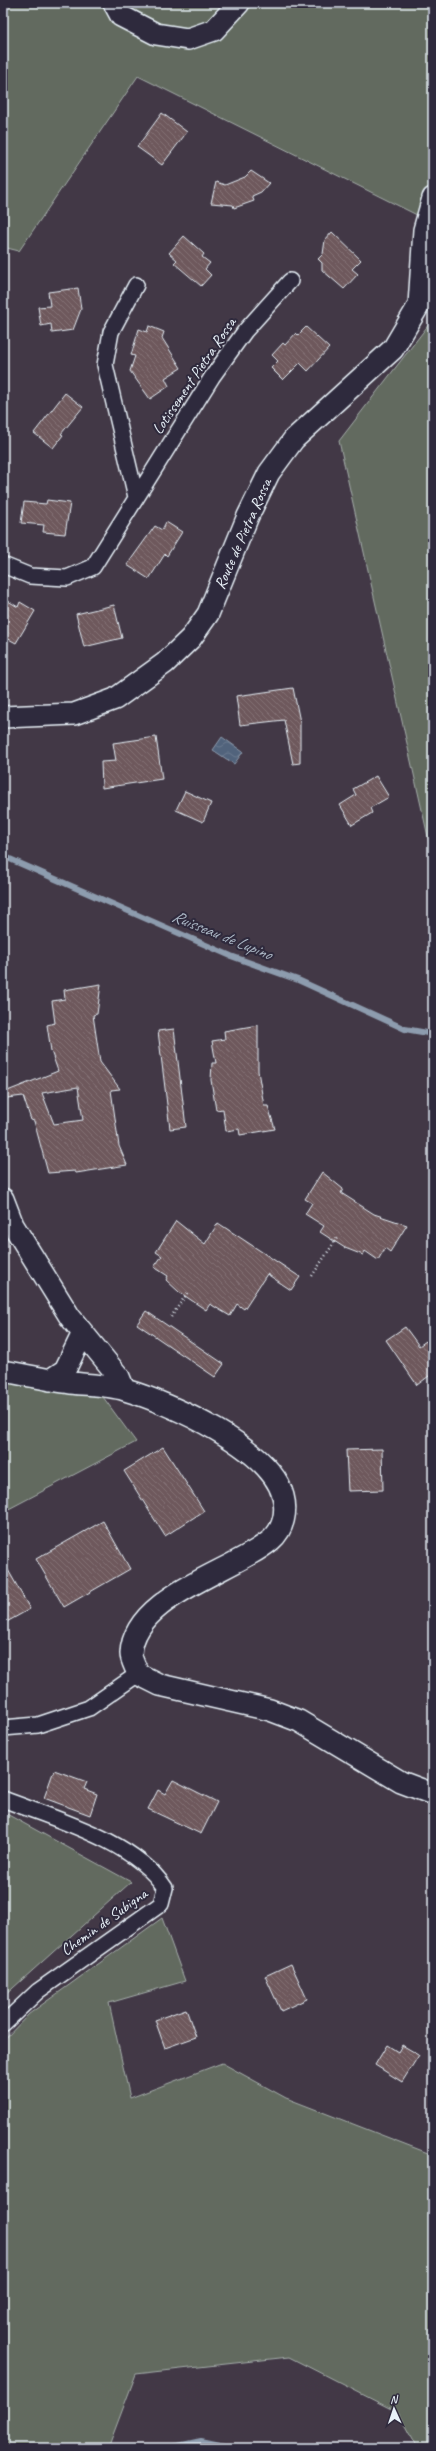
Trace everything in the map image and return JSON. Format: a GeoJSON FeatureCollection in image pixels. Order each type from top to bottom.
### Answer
{"type":"FeatureCollection","features":[{"type":"Feature","properties":{"kind":"main road"},"geometry":{"type":"LineString","coordinates":[[114,3],[121,16],[156,34],[188,39],[214,30],[239,3]]}},
{"type":"Feature","properties":{"kind":"main road","name":"Route de Pietra Rossa"},"geometry":{"type":"LineString","coordinates":[[3,717],[74,714],[115,699],[164,664],[191,638],[208,614],[248,516],[269,473],[294,438],[393,349],[419,305],[424,230],[433,198]]}},
{"type":"Feature","properties":{"kind":"main road"},"geometry":{"type":"LineString","coordinates":[[3,1198],[13,1224],[70,1318],[119,1377],[124,1389]]}},
{"type":"Feature","properties":{"kind":"main road"},"geometry":{"type":"LineString","coordinates":[[50,1380],[65,1370],[83,1333]]}},
{"type":"Feature","properties":{"kind":"main road"},"geometry":{"type":"LineString","coordinates":[[3,1371],[50,1380],[124,1389],[184,1412],[255,1454],[271,1471],[281,1488],[286,1504],[283,1523],[271,1540],[186,1589],[146,1619],[134,1636],[131,1656],[138,1674],[160,1685],[270,1710],[299,1721],[401,1782],[433,1794]]}},
{"type":"Feature","properties":{"kind":"street","name":"Lotissement Pietra Rossa"},"geometry":{"type":"LineString","coordinates":[[3,565],[30,576],[67,578],[92,567],[212,377],[245,331],[290,281]]}},
{"type":"Feature","properties":{"kind":"street"},"geometry":{"type":"LineString","coordinates":[[136,285],[111,332],[105,365],[136,497]]}},
{"type":"Feature","properties":{"kind":"street"},"geometry":{"type":"LineString","coordinates":[[3,1728],[38,1725],[89,1708],[138,1674]]}},
{"type":"Feature","properties":{"kind":"street","name":"Chemin de Subigna"},"geometry":{"type":"LineString","coordinates":[[3,1799],[112,1842],[156,1874],[165,1888],[161,1904],[38,1991],[3,2024]]}},
{"type":"Feature","properties":{"kind":"path"},"geometry":{"type":"LineString","coordinates":[[312,1276],[337,1238]]}},
{"type":"Feature","properties":{"kind":"path"},"geometry":{"type":"LineString","coordinates":[[172,1317],[188,1292]]}},
{"type":"Feature","properties":{"kind":"shaded area"},"geometry":{"type":"Polygon","coordinates":[[[3,3],[433,3],[433,223],[138,76],[19,251],[3,247],[3,3]]]}},
{"type":"Feature","properties":{"kind":"shaded area"},"geometry":{"type":"Polygon","coordinates":[[[433,319],[433,859],[339,441],[433,319]]]}},
{"type":"Feature","properties":{"kind":"shaded area"},"geometry":{"type":"Polygon","coordinates":[[[3,1382],[103,1397],[136,1442],[3,1512],[3,1382]]]}},
{"type":"Feature","properties":{"kind":"shaded area"},"geometry":{"type":"Polygon","coordinates":[[[3,1812],[131,1882],[3,1997],[3,1812]]]}},
{"type":"Feature","properties":{"kind":"shaded area"},"geometry":{"type":"Polygon","coordinates":[[[162,1918],[185,1981],[109,2003],[130,2098],[222,2063],[286,2098],[433,2155],[433,2240],[429,2249],[433,2255],[433,2448],[418,2448],[399,2413],[289,2357],[136,2374],[108,2448],[3,2448],[3,2041],[29,2014],[162,1918]]]}},
{"type":"Feature","properties":{"kind":"water"},"geometry":{"type":"Polygon","coordinates":[[[222,737],[243,752],[234,764],[213,750],[222,737]]]}},
{"type":"Feature","properties":{"kind":"building"},"geometry":{"type":"Polygon","coordinates":[[[162,113],[187,132],[162,165],[137,147],[162,113]]]}},
{"type":"Feature","properties":{"kind":"building"},"geometry":{"type":"Polygon","coordinates":[[[251,171],[269,183],[261,192],[252,196],[254,201],[234,208],[233,205],[211,203],[216,182],[225,185],[245,177],[251,171]]]}},
{"type":"Feature","properties":{"kind":"building"},"geometry":{"type":"Polygon","coordinates":[[[332,232],[361,260],[352,269],[358,274],[344,289],[322,270],[322,263],[318,259],[323,254],[325,240],[332,232]]]}},
{"type":"Feature","properties":{"kind":"building"},"geometry":{"type":"Polygon","coordinates":[[[184,236],[204,254],[202,257],[210,263],[205,269],[211,275],[201,286],[174,263],[177,260],[169,253],[184,236]]]}},
{"type":"Feature","properties":{"kind":"building"},"geometry":{"type":"Polygon","coordinates":[[[78,288],[81,309],[73,330],[52,333],[51,324],[41,326],[38,307],[50,306],[48,292],[78,288]]]}},
{"type":"Feature","properties":{"kind":"building"},"geometry":{"type":"Polygon","coordinates":[[[149,326],[164,332],[162,338],[181,368],[165,378],[169,386],[150,399],[130,371],[135,356],[131,355],[139,329],[147,332],[149,326]]]}},
{"type":"Feature","properties":{"kind":"building"},"geometry":{"type":"Polygon","coordinates":[[[306,327],[329,348],[308,371],[300,363],[283,380],[271,368],[278,361],[272,355],[283,343],[285,345],[296,333],[298,335],[306,327]]]}},
{"type":"Feature","properties":{"kind":"building"},"geometry":{"type":"Polygon","coordinates":[[[65,393],[83,407],[61,434],[63,435],[53,448],[34,433],[65,393]]]}},
{"type":"Feature","properties":{"kind":"building"},"geometry":{"type":"Polygon","coordinates":[[[47,500],[70,503],[65,534],[43,532],[44,525],[21,523],[24,502],[46,504],[47,500]]]}},
{"type":"Feature","properties":{"kind":"building"},"geometry":{"type":"Polygon","coordinates":[[[166,522],[182,532],[167,556],[165,554],[149,579],[127,565],[155,526],[162,530],[166,522]]]}},
{"type":"Feature","properties":{"kind":"building"},"geometry":{"type":"Polygon","coordinates":[[[3,598],[18,607],[20,602],[35,611],[16,643],[3,636],[3,598]]]}},
{"type":"Feature","properties":{"kind":"building"},"geometry":{"type":"Polygon","coordinates":[[[114,605],[122,638],[84,647],[76,614],[114,605]]]}},
{"type":"Feature","properties":{"kind":"building"},"geometry":{"type":"Polygon","coordinates":[[[293,688],[300,722],[300,763],[293,764],[284,720],[240,725],[236,696],[293,688]]]}},
{"type":"Feature","properties":{"kind":"building"},"geometry":{"type":"Polygon","coordinates":[[[156,737],[162,779],[102,788],[101,762],[116,761],[113,743],[156,737]]]}},
{"type":"Feature","properties":{"kind":"building"},"geometry":{"type":"Polygon","coordinates":[[[376,776],[389,797],[370,808],[372,813],[352,825],[340,805],[356,795],[353,789],[376,776]]]}},
{"type":"Feature","properties":{"kind":"building"},"geometry":{"type":"Polygon","coordinates":[[[185,791],[211,803],[203,822],[176,810],[185,791]]]}},
{"type":"Feature","properties":{"kind":"building"},"geometry":{"type":"Polygon","coordinates":[[[101,984],[97,1014],[93,1015],[100,1062],[120,1089],[111,1090],[119,1146],[127,1165],[76,1173],[75,1171],[48,1173],[34,1121],[31,1120],[23,1096],[7,1098],[5,1092],[58,1071],[51,1051],[47,1025],[55,1023],[52,1001],[65,999],[64,990],[101,984]],[[78,1087],[42,1093],[54,1124],[83,1120],[78,1087]]]}},
{"type":"Feature","properties":{"kind":"building"},"geometry":{"type":"Polygon","coordinates":[[[258,1025],[258,1071],[264,1106],[268,1106],[275,1129],[240,1135],[239,1129],[226,1131],[223,1109],[216,1110],[211,1080],[212,1063],[216,1063],[212,1041],[225,1039],[224,1031],[258,1025]]]}},
{"type":"Feature","properties":{"kind":"building"},"geometry":{"type":"Polygon","coordinates":[[[174,1029],[186,1127],[170,1129],[158,1031],[174,1029]]]}},
{"type":"Feature","properties":{"kind":"building"},"geometry":{"type":"Polygon","coordinates":[[[322,1172],[343,1189],[341,1193],[374,1214],[407,1225],[390,1252],[385,1248],[378,1260],[365,1251],[363,1255],[345,1248],[320,1232],[324,1226],[305,1214],[312,1203],[305,1199],[322,1172]]]}},
{"type":"Feature","properties":{"kind":"building"},"geometry":{"type":"Polygon","coordinates":[[[176,1221],[205,1244],[218,1223],[300,1277],[291,1290],[267,1274],[244,1309],[237,1304],[230,1316],[210,1304],[206,1310],[179,1292],[166,1280],[168,1276],[154,1267],[162,1256],[156,1252],[176,1221]]]}},
{"type":"Feature","properties":{"kind":"building"},"geometry":{"type":"Polygon","coordinates":[[[146,1311],[224,1364],[215,1377],[137,1324],[146,1311]]]}},
{"type":"Feature","properties":{"kind":"building"},"geometry":{"type":"Polygon","coordinates":[[[405,1327],[419,1346],[426,1341],[433,1351],[433,1373],[417,1385],[386,1340],[405,1327]]]}},
{"type":"Feature","properties":{"kind":"building"},"geometry":{"type":"Polygon","coordinates":[[[163,1447],[204,1511],[165,1536],[124,1471],[163,1447]]]}},
{"type":"Feature","properties":{"kind":"building"},"geometry":{"type":"Polygon","coordinates":[[[382,1449],[383,1490],[348,1491],[346,1450],[382,1449]]]}},
{"type":"Feature","properties":{"kind":"building"},"geometry":{"type":"Polygon","coordinates":[[[103,1521],[130,1569],[64,1607],[36,1559],[103,1521]]]}},
{"type":"Feature","properties":{"kind":"building"},"geometry":{"type":"Polygon","coordinates":[[[3,1561],[30,1609],[3,1624],[3,1561]]]}},
{"type":"Feature","properties":{"kind":"building"},"geometry":{"type":"Polygon","coordinates":[[[54,1770],[87,1782],[84,1789],[97,1794],[90,1815],[44,1798],[54,1770]]]}},
{"type":"Feature","properties":{"kind":"building"},"geometry":{"type":"Polygon","coordinates":[[[173,1780],[217,1802],[201,1834],[148,1809],[158,1790],[165,1794],[173,1780]]]}},
{"type":"Feature","properties":{"kind":"building"},"geometry":{"type":"Polygon","coordinates":[[[291,1964],[307,1999],[281,2011],[265,1976],[291,1964]]]}},
{"type":"Feature","properties":{"kind":"building"},"geometry":{"type":"Polygon","coordinates":[[[186,2009],[196,2037],[165,2048],[155,2020],[186,2009]]]}},
{"type":"Feature","properties":{"kind":"building"},"geometry":{"type":"Polygon","coordinates":[[[387,2045],[398,2052],[402,2045],[419,2055],[402,2082],[375,2065],[387,2045]]]}},
{"type":"Feature","properties":{"kind":"waterway","name":"Ruisseau de Lupino"},"geometry":{"type":"LineString","coordinates":[[3,856],[231,956],[298,980],[405,1029],[433,1034]]}},
{"type":"Feature","properties":{"kind":"waterway"},"geometry":{"type":"LineString","coordinates":[[169,2448],[201,2441],[235,2448]]}}]}
